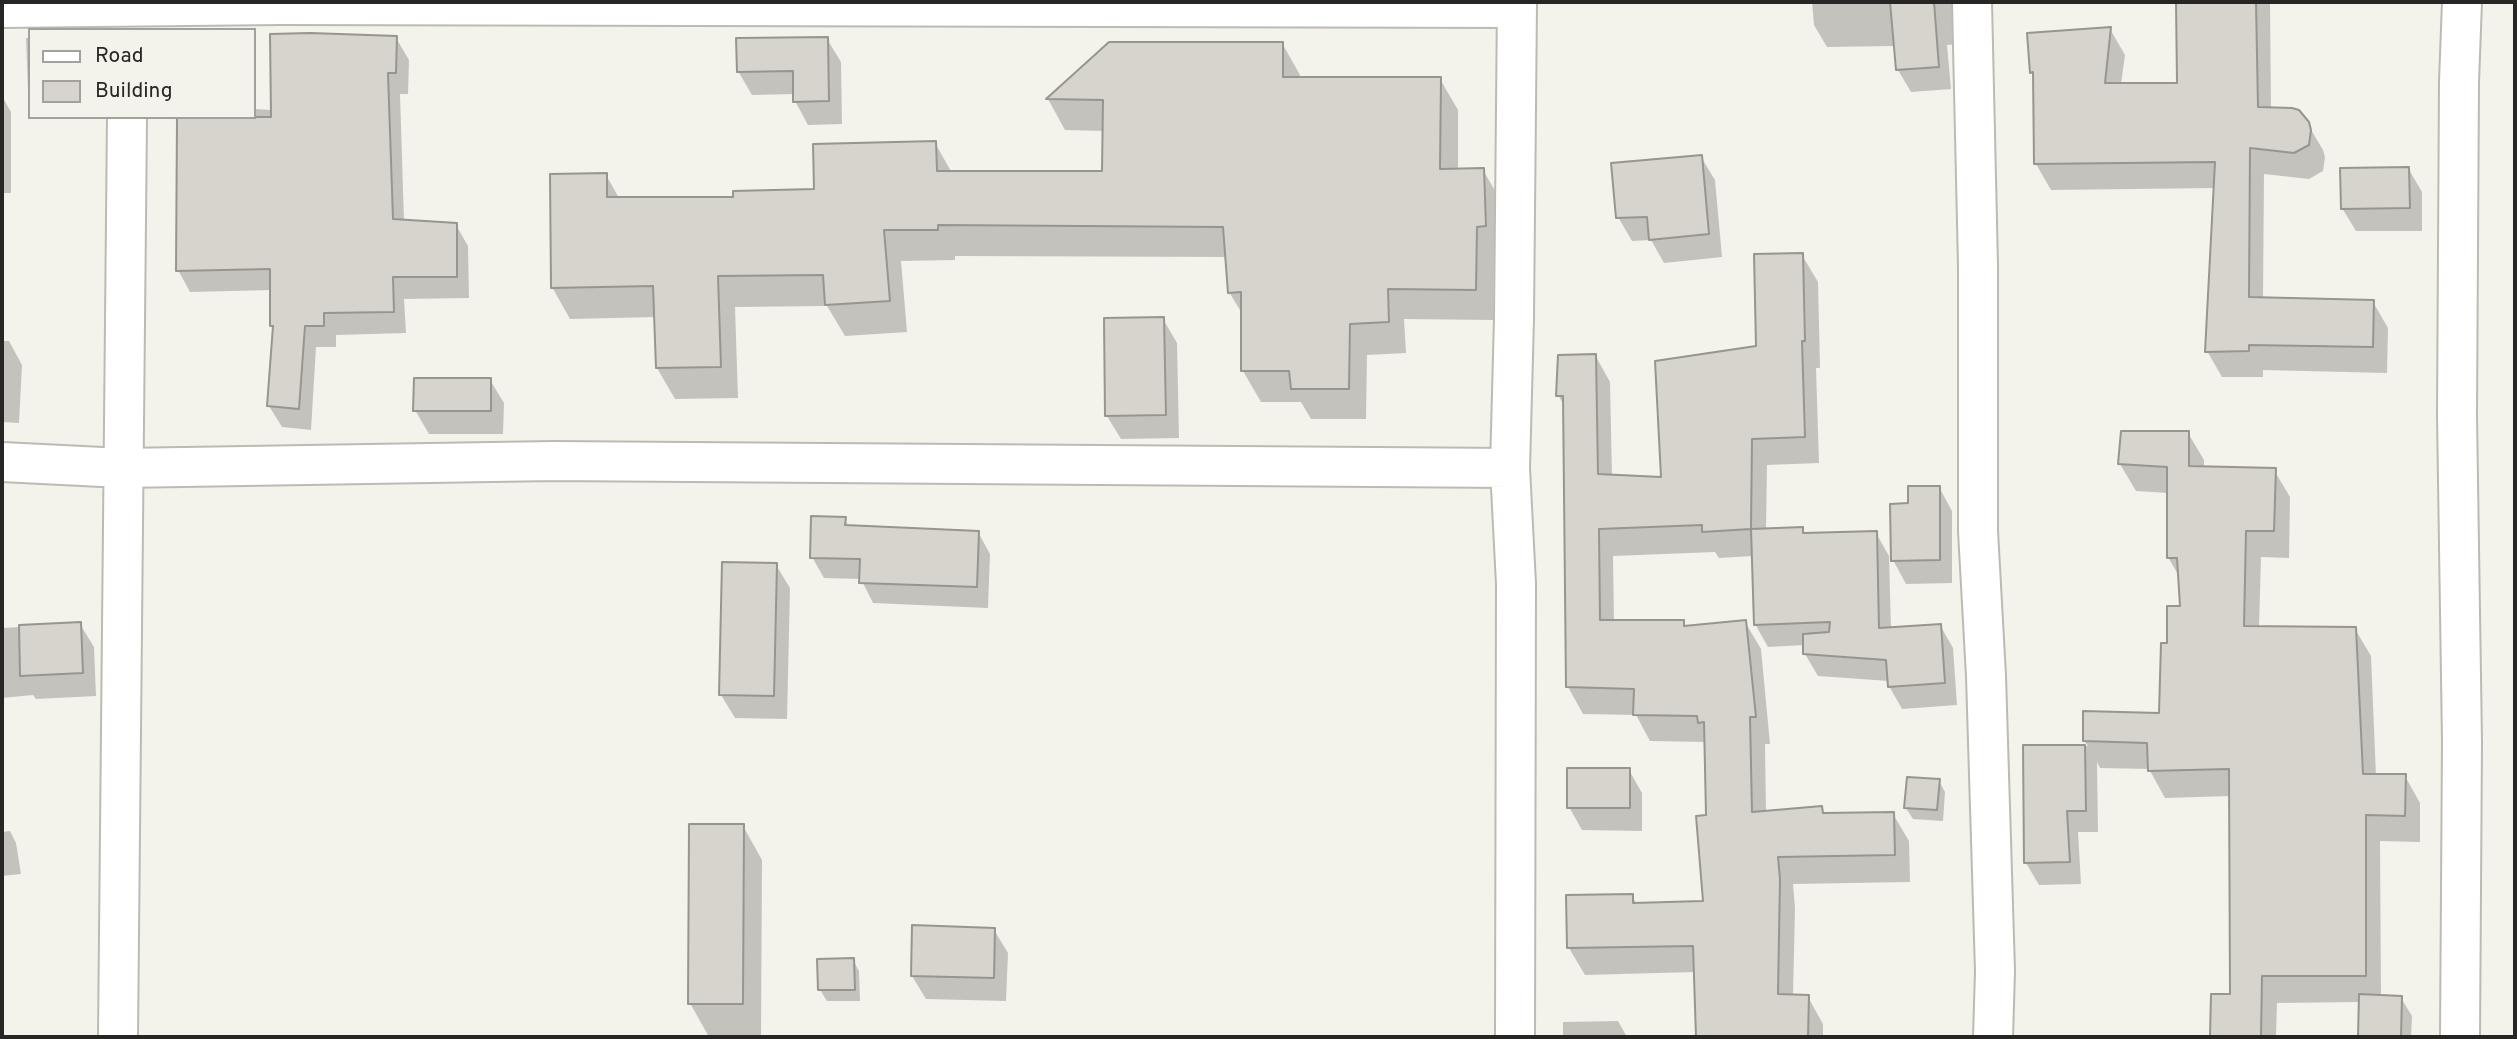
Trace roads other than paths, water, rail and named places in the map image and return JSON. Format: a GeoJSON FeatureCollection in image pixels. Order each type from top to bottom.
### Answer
{"type":"FeatureCollection","features":[{"type":"Feature","properties":{"kind":"street"},"geometry":{"type":"LineString","coordinates":[[1972,2],[1978,278],[1978,531],[1986,676],[1995,971],[1993,1037]]}},
{"type":"Feature","properties":{"kind":"street"},"geometry":{"type":"LineString","coordinates":[[2459,1037],[2462,742],[2457,401],[2462,2]]}},
{"type":"Feature","properties":{"kind":"street"},"geometry":{"type":"LineString","coordinates":[[2,8],[128,18],[204,4],[1517,5],[1510,468],[1516,584],[1515,1037]]}},
{"type":"Feature","properties":{"kind":"street"},"geometry":{"type":"LineString","coordinates":[[118,1037],[127,119]]}},
{"type":"Feature","properties":{"kind":"street"},"geometry":{"type":"LineString","coordinates":[[2,462],[122,468],[553,461],[1510,468]]}}]}
